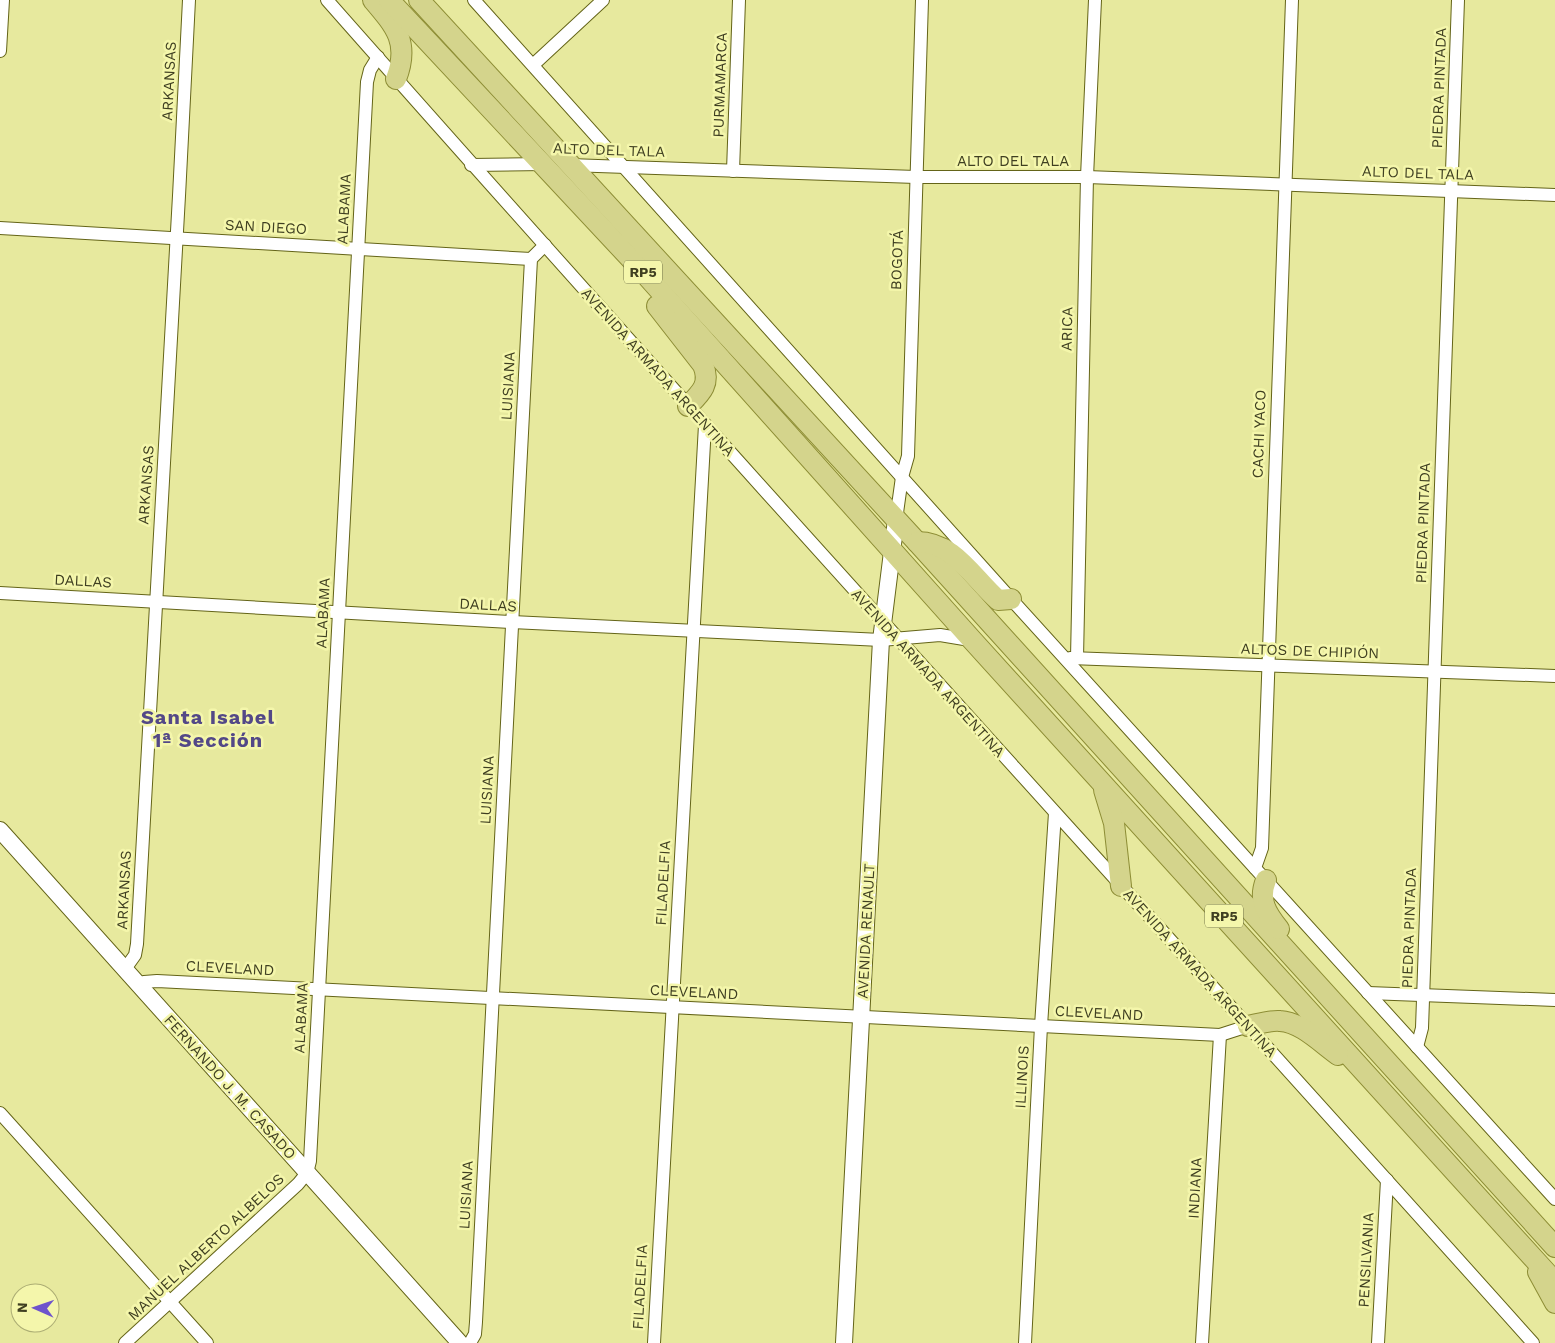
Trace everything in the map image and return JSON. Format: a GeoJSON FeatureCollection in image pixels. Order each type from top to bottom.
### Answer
{"type":"FeatureCollection","features":[{"type":"Feature","properties":{"kind":"main road"},"geometry":{"type":"LineString","coordinates":[[373,0],[399,37],[403,52],[402,63],[396,79]]}},
{"type":"Feature","properties":{"kind":"main road","name":"RP5"},"geometry":{"type":"LineString","coordinates":[[389,0],[540,164],[645,274],[973,641],[1555,1282]]}},
{"type":"Feature","properties":{"kind":"main road","name":"RP5"},"geometry":{"type":"LineString","coordinates":[[419,0],[568,165],[896,520],[1349,1022],[1555,1247]]}},
{"type":"Feature","properties":{"kind":"main road"},"geometry":{"type":"LineString","coordinates":[[645,274],[650,296],[703,365],[706,372],[704,390],[688,406]]}},
{"type":"Feature","properties":{"kind":"main road"},"geometry":{"type":"LineString","coordinates":[[916,542],[938,545],[954,554],[998,600],[1011,599]]}},
{"type":"Feature","properties":{"kind":"main road"},"geometry":{"type":"LineString","coordinates":[[1100,779],[1114,823],[1121,886]]}},
{"type":"Feature","properties":{"kind":"main road"},"geometry":{"type":"LineString","coordinates":[[1260,874],[1262,895],[1269,917],[1324,981],[1349,1022]]}},
{"type":"Feature","properties":{"kind":"main road"},"geometry":{"type":"LineString","coordinates":[[1248,1026],[1279,1021],[1302,1028],[1338,1056],[1362,1069]]}},
{"type":"Feature","properties":{"kind":"main road"},"geometry":{"type":"LineString","coordinates":[[1530,1254],[1555,1302]]}},
{"type":"Feature","properties":{"kind":"street"},"geometry":{"type":"LineString","coordinates":[[0,51],[3,0]]}},
{"type":"Feature","properties":{"kind":"street","name":"ARKANSAS"},"geometry":{"type":"LineString","coordinates":[[125,969],[135,955],[137,944],[154,601],[178,238],[189,0]]}},
{"type":"Feature","properties":{"kind":"street","name":"AVENIDA ARMADA ARGENTINA"},"geometry":{"type":"LineString","coordinates":[[327,0],[471,165],[545,244],[705,424],[887,634],[1055,813],[1533,1343]]}},
{"type":"Feature","properties":{"kind":"street"},"geometry":{"type":"LineString","coordinates":[[474,0],[1011,599],[1070,658],[1260,874],[1555,1199]]}},
{"type":"Feature","properties":{"kind":"street"},"geometry":{"type":"LineString","coordinates":[[533,65],[603,0]]}},
{"type":"Feature","properties":{"kind":"street","name":"PURMAMARCA"},"geometry":{"type":"LineString","coordinates":[[733,171],[739,0]]}},
{"type":"Feature","properties":{"kind":"street","name":"BOGOTÁ"},"geometry":{"type":"LineString","coordinates":[[896,520],[902,477],[908,456],[922,0]]}},
{"type":"Feature","properties":{"kind":"street","name":"ARICA"},"geometry":{"type":"LineString","coordinates":[[1070,658],[1086,177],[1095,0]]}},
{"type":"Feature","properties":{"kind":"street","name":"CACHI YACO"},"geometry":{"type":"LineString","coordinates":[[1260,874],[1292,0]]}},
{"type":"Feature","properties":{"kind":"street","name":"PIEDRA PINTADA"},"geometry":{"type":"LineString","coordinates":[[1417,1047],[1422,1028],[1458,0]]}},
{"type":"Feature","properties":{"kind":"street","name":"ALABAMA"},"geometry":{"type":"LineString","coordinates":[[307,1173],[310,1160],[367,82],[370,70],[378,57]]}},
{"type":"Feature","properties":{"kind":"street","name":"ALTO DEL TALA"},"geometry":{"type":"LineString","coordinates":[[471,165],[540,164],[916,177],[1086,177],[1555,195]]}},
{"type":"Feature","properties":{"kind":"street","name":"SAN DIEGO"},"geometry":{"type":"LineString","coordinates":[[0,228],[531,259]]}},
{"type":"Feature","properties":{"kind":"street"},"geometry":{"type":"LineString","coordinates":[[531,259],[545,244]]}},
{"type":"Feature","properties":{"kind":"street","name":"LUISIANA"},"geometry":{"type":"LineString","coordinates":[[470,1343],[475,1334],[476,1322],[531,259]]}},
{"type":"Feature","properties":{"kind":"street","name":"FILADELFIA"},"geometry":{"type":"LineString","coordinates":[[654,1343],[692,630],[705,424]]}},
{"type":"Feature","properties":{"kind":"street","name":"AVENIDA RENAULT"},"geometry":{"type":"LineString","coordinates":[[844,1343],[861,1017],[892,550],[896,520]]}},
{"type":"Feature","properties":{"kind":"street","name":"DALLAS"},"geometry":{"type":"LineString","coordinates":[[0,594],[692,630],[940,635],[973,641]]}},
{"type":"Feature","properties":{"kind":"street","name":"ALTOS DE CHIPIÓN"},"geometry":{"type":"LineString","coordinates":[[1070,658],[1555,676]]}},
{"type":"Feature","properties":{"kind":"street","name":"ILLINOIS"},"geometry":{"type":"LineString","coordinates":[[1025,1343],[1041,1026],[1055,813]]}},
{"type":"Feature","properties":{"kind":"street","name":"FERNANDO J. M. CASADO"},"geometry":{"type":"LineString","coordinates":[[0,830],[460,1343]]}},
{"type":"Feature","properties":{"kind":"street","name":"CLEVELAND"},"geometry":{"type":"LineString","coordinates":[[140,986],[144,982],[156,981],[1220,1035],[1248,1026]]}},
{"type":"Feature","properties":{"kind":"street"},"geometry":{"type":"LineString","coordinates":[[1368,993],[1555,1000]]}},
{"type":"Feature","properties":{"kind":"street","name":"INDIANA"},"geometry":{"type":"LineString","coordinates":[[1202,1343],[1220,1035]]}},
{"type":"Feature","properties":{"kind":"street"},"geometry":{"type":"LineString","coordinates":[[0,1113],[207,1343]]}},
{"type":"Feature","properties":{"kind":"street","name":"MANUEL ALBERTO ALBELOS"},"geometry":{"type":"LineString","coordinates":[[125,1343],[307,1173]]}},
{"type":"Feature","properties":{"kind":"street","name":"PENSILVANIA"},"geometry":{"type":"LineString","coordinates":[[1378,1343],[1387,1180]]}},
{"type":"Feature","properties":{"kind":"district","name":"Santa Isabel 1ª Sección"},"geometry":{"type":"Point","coordinates":[208,728]}}]}
